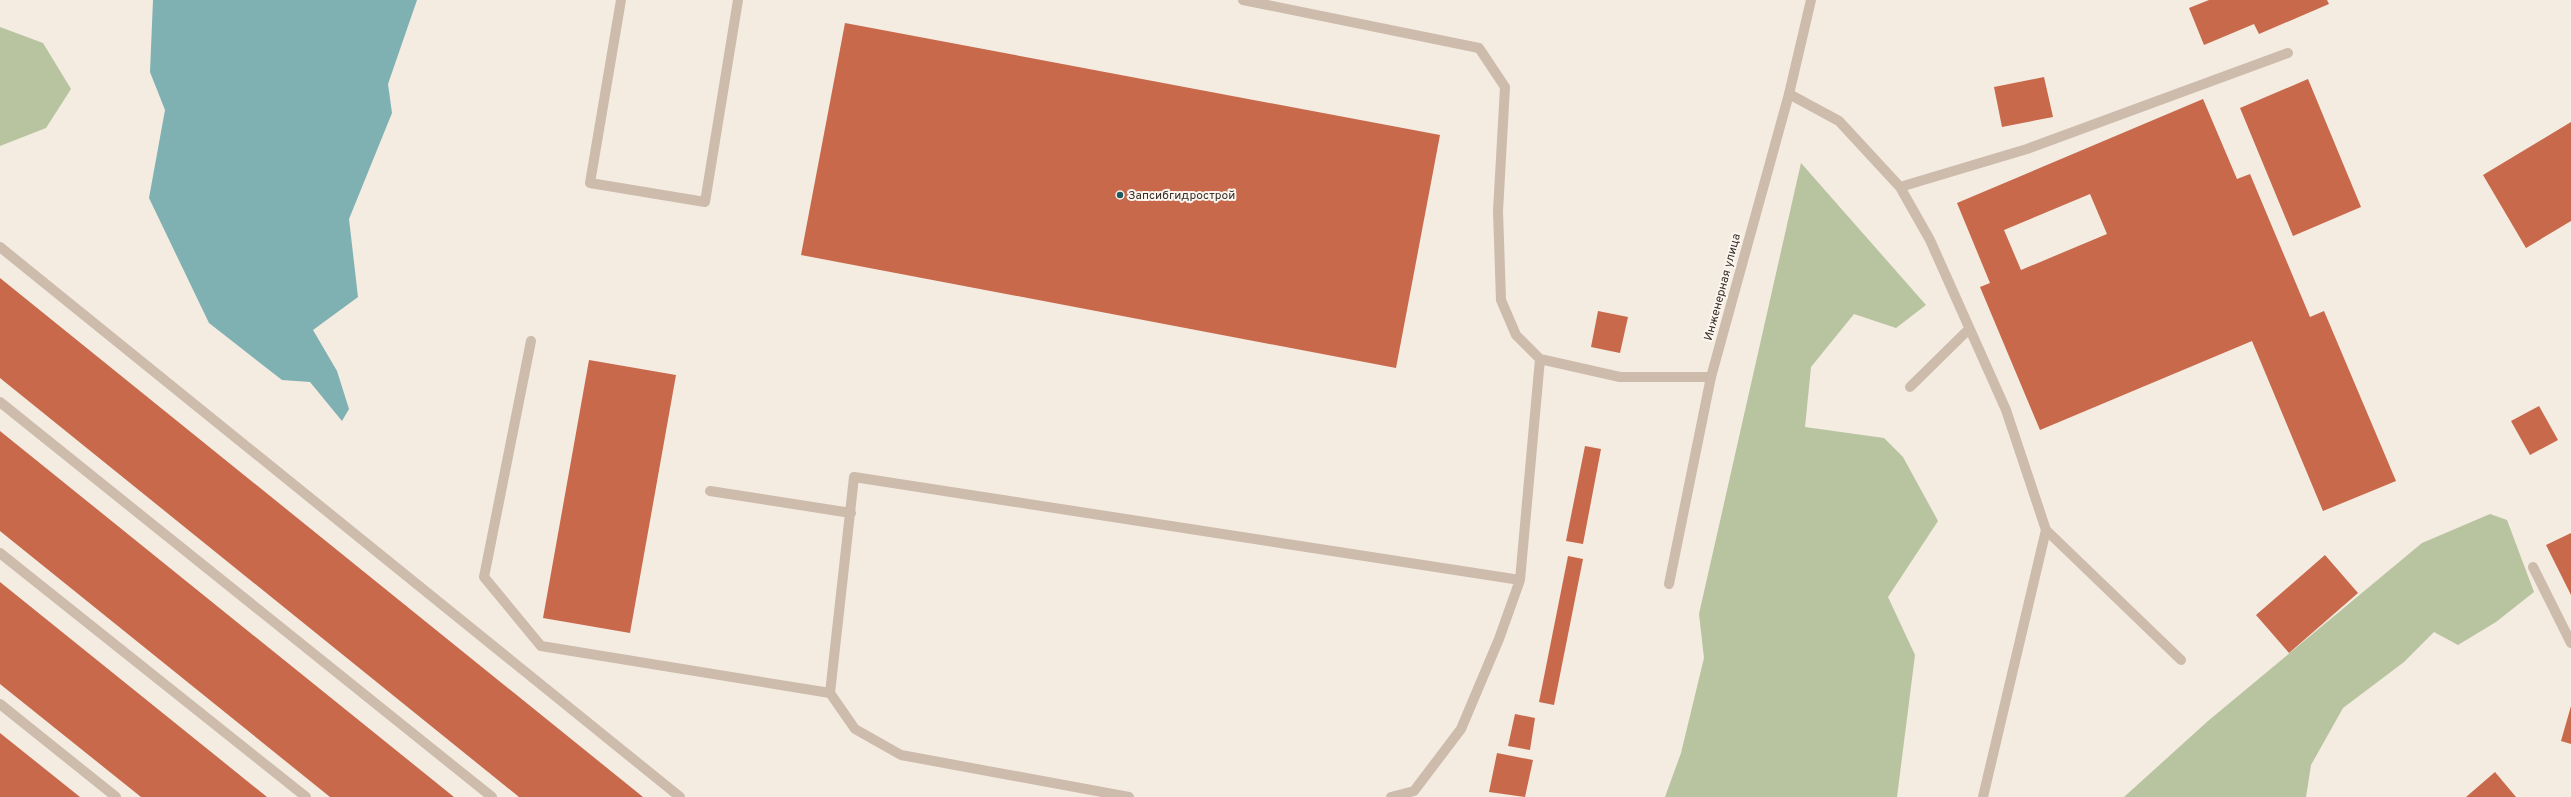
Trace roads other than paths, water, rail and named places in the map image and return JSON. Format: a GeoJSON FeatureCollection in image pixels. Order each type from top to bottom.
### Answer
{"type":"FeatureCollection","features":[{"type":"Feature","properties":{"kind":"street"},"geometry":{"type":"LineString","coordinates":[[620,0],[590,184],[705,202],[738,0]]}},
{"type":"Feature","properties":{"kind":"street"},"geometry":{"type":"LineString","coordinates":[[1243,0],[1479,48],[1505,88],[1498,212],[1501,300],[1516,335],[1540,359],[1620,377],[1711,377]]}},
{"type":"Feature","properties":{"kind":"street","name":"Инженерная улица"},"geometry":{"type":"LineString","coordinates":[[1669,584],[1711,377],[1789,94],[1811,0]]}},
{"type":"Feature","properties":{"kind":"street"},"geometry":{"type":"LineString","coordinates":[[1900,187],[2027,149],[2288,53]]}},
{"type":"Feature","properties":{"kind":"street"},"geometry":{"type":"LineString","coordinates":[[1789,94],[1839,121],[1900,187],[1930,240],[2006,410],[2046,530],[2181,660]]}},
{"type":"Feature","properties":{"kind":"street"},"geometry":{"type":"LineString","coordinates":[[0,247],[680,797]]}},
{"type":"Feature","properties":{"kind":"street"},"geometry":{"type":"LineString","coordinates":[[1910,387],[1969,329]]}},
{"type":"Feature","properties":{"kind":"street"},"geometry":{"type":"LineString","coordinates":[[531,341],[484,577],[541,646],[830,692]]}},
{"type":"Feature","properties":{"kind":"street"},"geometry":{"type":"LineString","coordinates":[[1391,797],[1414,791],[1461,729],[1499,639],[1520,580],[1540,359]]}},
{"type":"Feature","properties":{"kind":"street"},"geometry":{"type":"LineString","coordinates":[[0,402],[492,797]]}},
{"type":"Feature","properties":{"kind":"street"},"geometry":{"type":"LineString","coordinates":[[1129,797],[901,755],[855,729],[830,692],[854,477],[1520,580]]}},
{"type":"Feature","properties":{"kind":"street"},"geometry":{"type":"LineString","coordinates":[[710,492],[851,513]]}},
{"type":"Feature","properties":{"kind":"street"},"geometry":{"type":"LineString","coordinates":[[1984,797],[2046,530]]}},
{"type":"Feature","properties":{"kind":"street"},"geometry":{"type":"LineString","coordinates":[[0,553],[306,797]]}},
{"type":"Feature","properties":{"kind":"street"},"geometry":{"type":"LineString","coordinates":[[2533,567],[2571,643]]}},
{"type":"Feature","properties":{"kind":"street"},"geometry":{"type":"LineString","coordinates":[[0,704],[116,797]]}},
{"type":"Feature","properties":{"kind":"water"},"geometry":{"type":"Polygon","coordinates":[[[153,0],[417,0],[388,84],[392,113],[349,219],[358,297],[313,330],[337,371],[349,409],[342,421],[310,382],[282,380],[209,323],[149,198],[165,110],[150,72],[153,0]]]}},
{"type":"Feature","properties":{"kind":"place","name":"Запсибгидрострой"},"geometry":{"type":"Point","coordinates":[1120,195]}}]}
